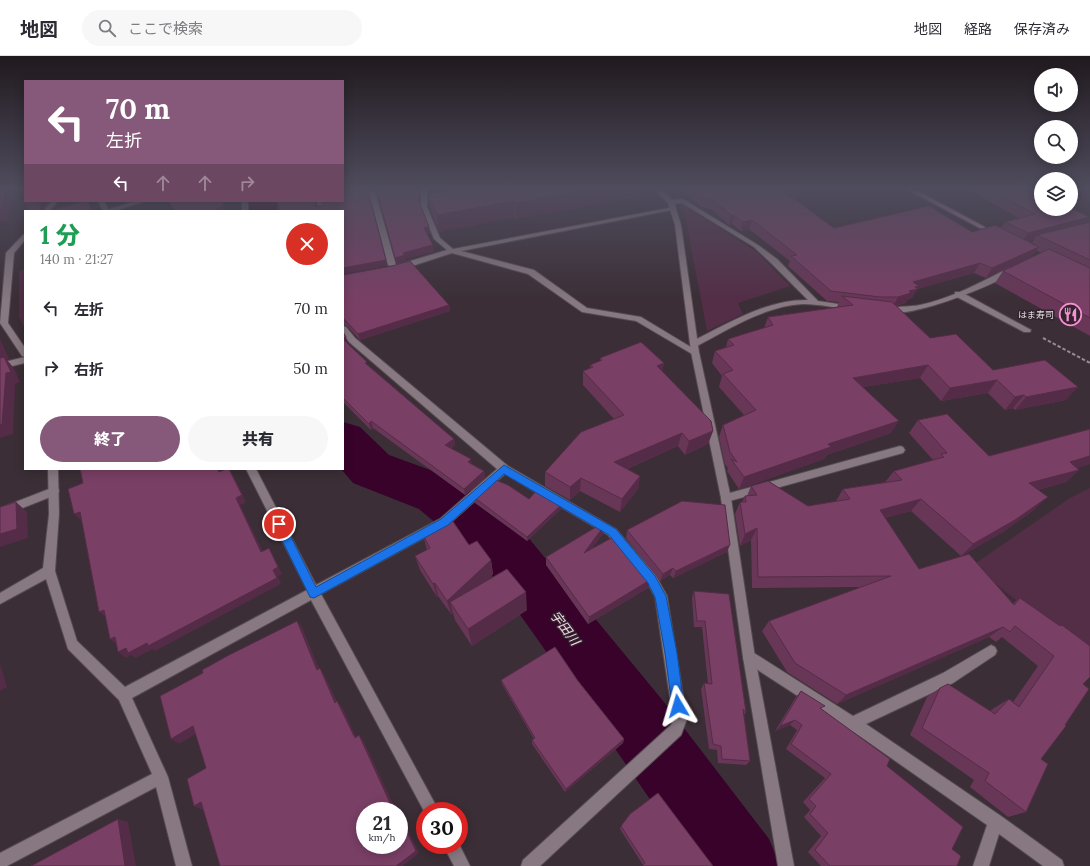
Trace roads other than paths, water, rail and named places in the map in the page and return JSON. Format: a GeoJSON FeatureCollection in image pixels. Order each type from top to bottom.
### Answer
{"type":"FeatureCollection","features":[{"type":"Feature","properties":{"kind":"main road"},"geometry":{"type":"LineString","coordinates":[[978,226],[999,237]]}},
{"type":"Feature","properties":{"kind":"street"},"geometry":{"type":"LineString","coordinates":[[380,226],[389,268],[452,251],[573,226]]}},
{"type":"Feature","properties":{"kind":"street"},"geometry":{"type":"LineString","coordinates":[[433,226],[437,239],[452,251],[531,272],[585,310],[638,320],[694,348]]}},
{"type":"Feature","properties":{"kind":"street"},"geometry":{"type":"LineString","coordinates":[[678,226],[694,348],[726,498],[749,657],[786,866]]}},
{"type":"Feature","properties":{"kind":"street"},"geometry":{"type":"LineString","coordinates":[[723,226],[756,246],[774,261],[816,303]]}},
{"type":"Feature","properties":{"kind":"street"},"geometry":{"type":"LineString","coordinates":[[24,237],[10,253],[4,323],[24,353]]}},
{"type":"Feature","properties":{"kind":"street"},"geometry":{"type":"LineString","coordinates":[[880,310],[917,308],[958,294],[1020,266]]}},
{"type":"Feature","properties":{"kind":"street"},"geometry":{"type":"LineString","coordinates":[[958,294],[1027,330]]}},
{"type":"Feature","properties":{"kind":"street"},"geometry":{"type":"LineString","coordinates":[[694,348],[742,320],[776,307],[802,302],[859,308]]}},
{"type":"Feature","properties":{"kind":"street"},"geometry":{"type":"LineString","coordinates":[[344,331],[352,340],[504,469],[612,532],[652,580],[661,596],[680,719],[676,730],[529,866]]}},
{"type":"Feature","properties":{"kind":"street"},"geometry":{"type":"LineString","coordinates":[[0,366],[24,360]]}},
{"type":"Feature","properties":{"kind":"street"},"geometry":{"type":"LineString","coordinates":[[726,498],[900,450]]}},
{"type":"Feature","properties":{"kind":"street"},"geometry":{"type":"LineString","coordinates":[[124,695],[444,522],[504,469]]}},
{"type":"Feature","properties":{"kind":"street"},"geometry":{"type":"LineString","coordinates":[[53,470],[54,514],[50,571],[72,645],[124,695],[161,777],[184,866]]}},
{"type":"Feature","properties":{"kind":"street"},"geometry":{"type":"LineString","coordinates":[[252,470],[314,593],[427,802]]}},
{"type":"Feature","properties":{"kind":"street"},"geometry":{"type":"LineString","coordinates":[[0,513],[54,491]]}},
{"type":"Feature","properties":{"kind":"street"},"geometry":{"type":"LineString","coordinates":[[0,599],[50,571]]}},
{"type":"Feature","properties":{"kind":"street"},"geometry":{"type":"LineString","coordinates":[[853,723],[948,678],[991,651]]}},
{"type":"Feature","properties":{"kind":"street"},"geometry":{"type":"LineString","coordinates":[[749,657],[853,723],[996,821],[1056,866]]}},
{"type":"Feature","properties":{"kind":"street"},"geometry":{"type":"LineString","coordinates":[[0,861],[161,777]]}},
{"type":"Feature","properties":{"kind":"street"},"geometry":{"type":"LineString","coordinates":[[981,866],[996,821]]}},
{"type":"Feature","properties":{"kind":"street"},"geometry":{"type":"LineString","coordinates":[[456,854],[462,866]]}},
{"type":"Feature","properties":{"kind":"waterway","name":"宇田川"},"geometry":{"type":"LineString","coordinates":[[344,441],[371,469],[437,494],[503,547],[640,726],[742,866]]}},
{"type":"Feature","properties":{"kind":"place","name":"はま寿司"},"geometry":{"type":"Point","coordinates":[1070,314]}}]}
